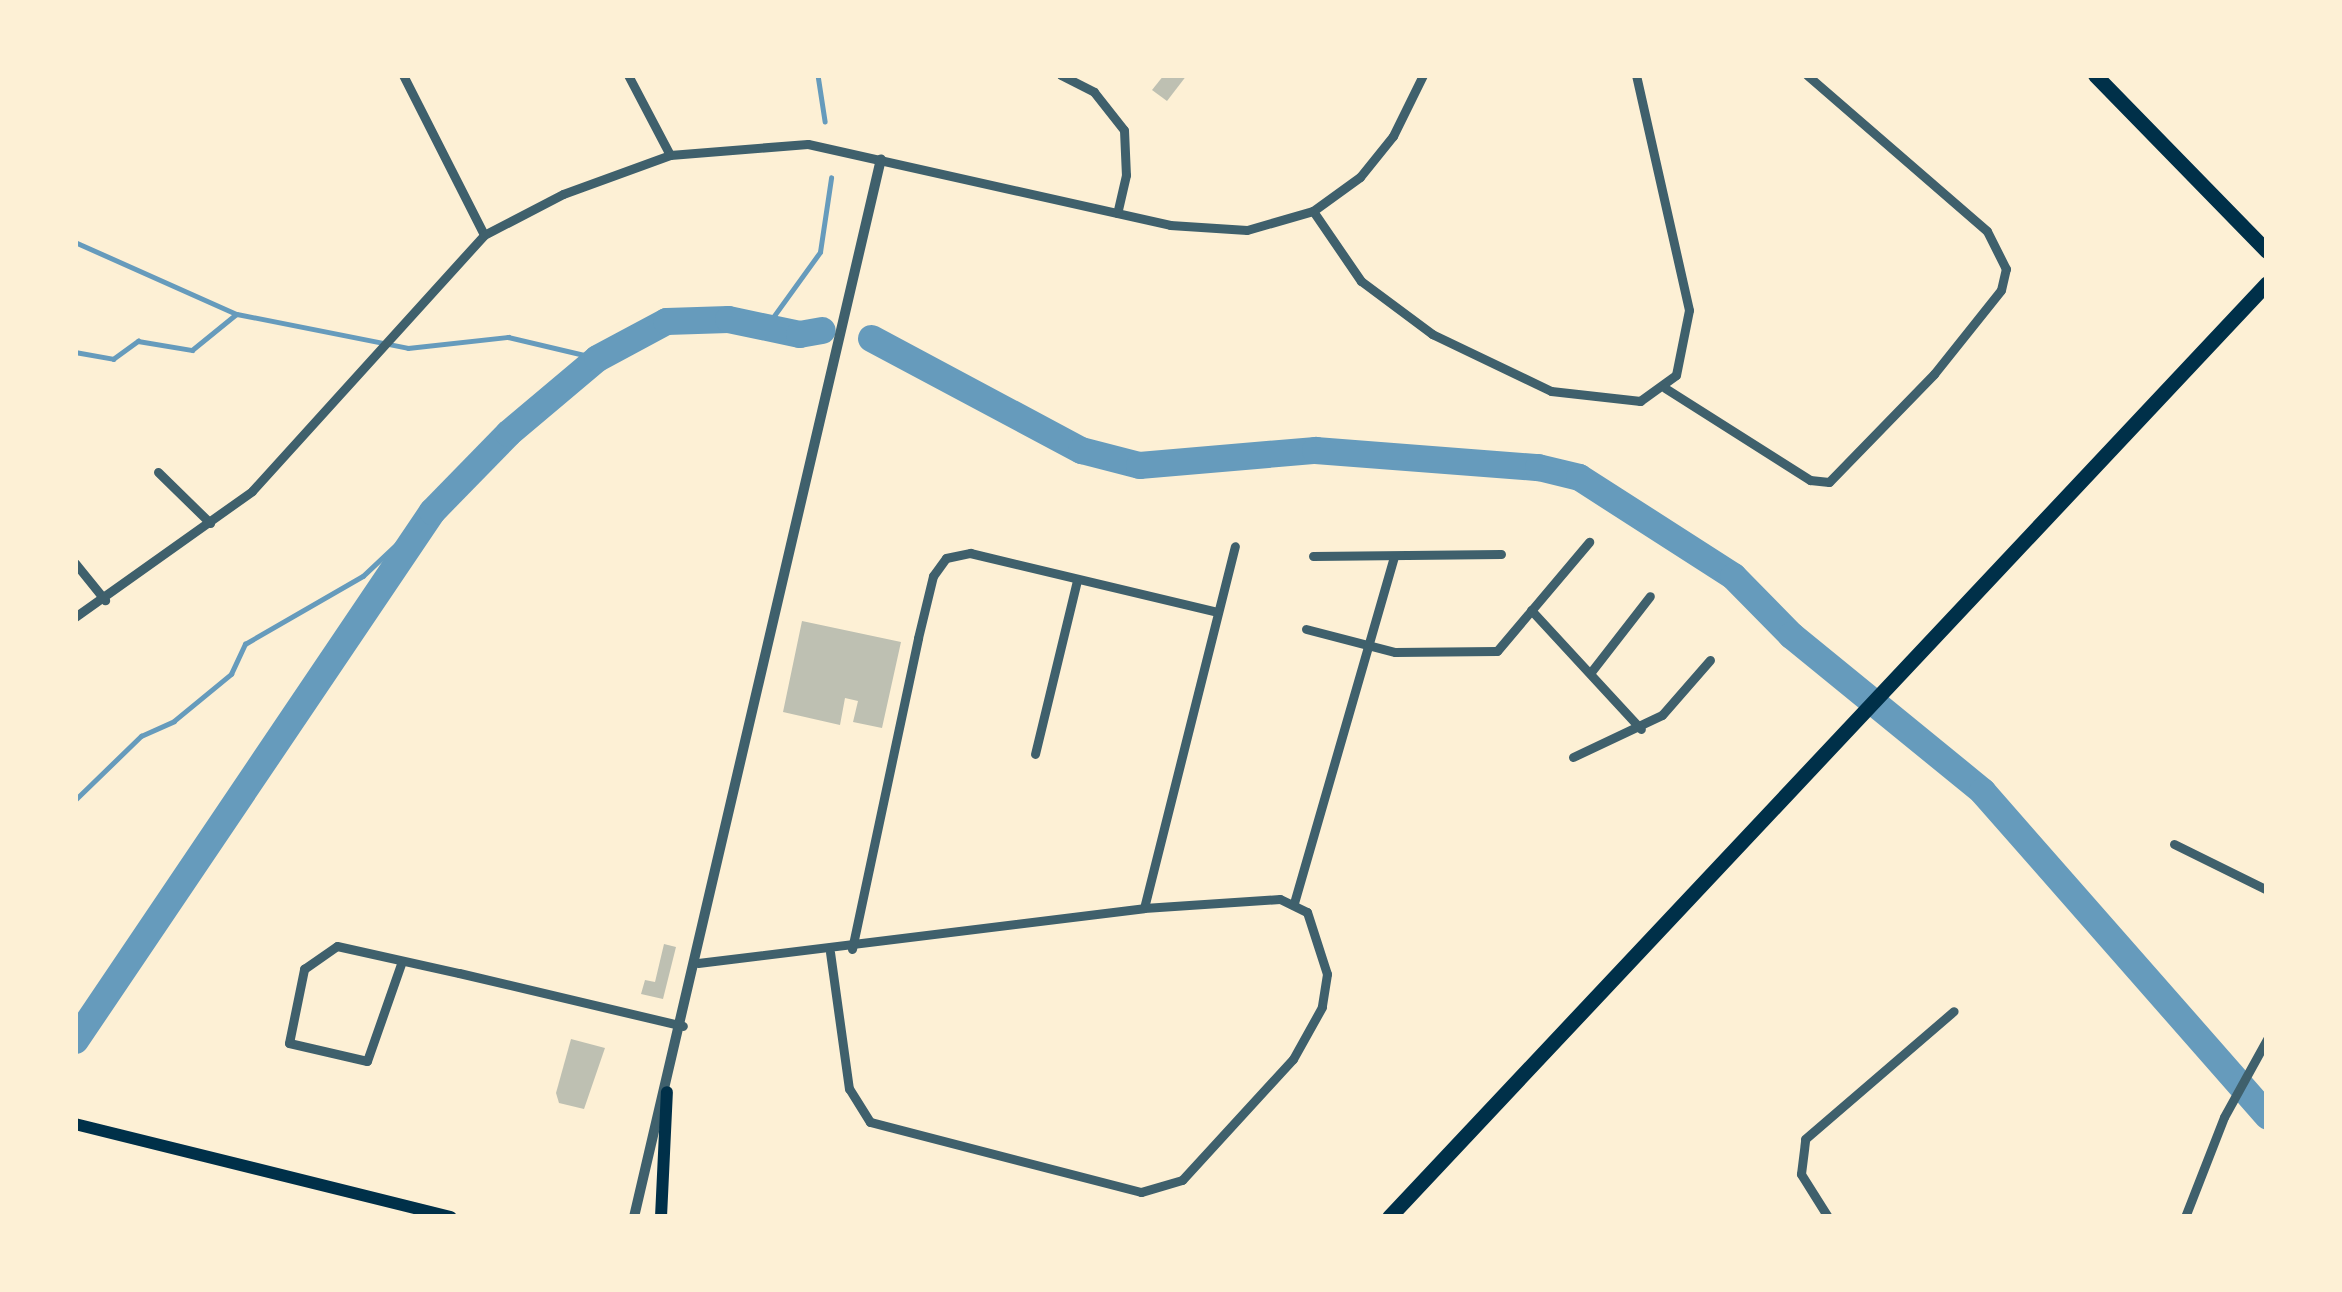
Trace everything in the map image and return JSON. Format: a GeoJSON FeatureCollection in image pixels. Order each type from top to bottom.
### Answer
{"type":"FeatureCollection","features":[{"type":"Feature","properties":{"kind":"highway"},"geometry":{"type":"LineString","coordinates":[[2095,75],[2267,251]]}},
{"type":"Feature","properties":{"kind":"highway"},"geometry":{"type":"LineString","coordinates":[[1389,1217],[2267,283]]}},
{"type":"Feature","properties":{"kind":"main road"},"geometry":{"type":"LineString","coordinates":[[661,1217],[667,1092]]}},
{"type":"Feature","properties":{"kind":"main road"},"geometry":{"type":"LineString","coordinates":[[80,1126],[451,1217]]}},
{"type":"Feature","properties":{"kind":"street"},"geometry":{"type":"LineString","coordinates":[[403,75],[484,235]]}},
{"type":"Feature","properties":{"kind":"street"},"geometry":{"type":"LineString","coordinates":[[628,75],[670,155]]}},
{"type":"Feature","properties":{"kind":"street"},"geometry":{"type":"LineString","coordinates":[[1061,75],[1094,92],[1124,130],[1128,158],[1117,213]]}},
{"type":"Feature","properties":{"kind":"street"},"geometry":{"type":"LineString","coordinates":[[75,617],[210,523],[292,453],[484,235],[670,155],[795,144],[1215,231],[1313,212],[1376,159],[1423,75]]}},
{"type":"Feature","properties":{"kind":"street"},"geometry":{"type":"LineString","coordinates":[[1313,212],[1378,295],[1510,377],[1616,403],[1665,388],[1683,355],[1689,310],[1636,75]]}},
{"type":"Feature","properties":{"kind":"street"},"geometry":{"type":"LineString","coordinates":[[1665,388],[1810,479],[1828,482],[1934,374],[2001,290],[2006,269],[1987,231],[1807,75]]}},
{"type":"Feature","properties":{"kind":"street"},"geometry":{"type":"LineString","coordinates":[[634,1217],[698,963],[881,159]]}},
{"type":"Feature","properties":{"kind":"street"},"geometry":{"type":"LineString","coordinates":[[158,472],[210,523]]}},
{"type":"Feature","properties":{"kind":"street"},"geometry":{"type":"LineString","coordinates":[[1306,628],[1365,647],[1497,651],[1589,542]]}},
{"type":"Feature","properties":{"kind":"street"},"geometry":{"type":"LineString","coordinates":[[1144,908],[1235,546]]}},
{"type":"Feature","properties":{"kind":"street"},"geometry":{"type":"LineString","coordinates":[[852,949],[939,565],[970,554],[1217,612]]}},
{"type":"Feature","properties":{"kind":"street"},"geometry":{"type":"LineString","coordinates":[[1313,556],[1393,559],[1501,554]]}},
{"type":"Feature","properties":{"kind":"street"},"geometry":{"type":"LineString","coordinates":[[1294,903],[1393,559]]}},
{"type":"Feature","properties":{"kind":"street"},"geometry":{"type":"LineString","coordinates":[[75,563],[105,600]]}},
{"type":"Feature","properties":{"kind":"street"},"geometry":{"type":"LineString","coordinates":[[1035,754],[1077,580]]}},
{"type":"Feature","properties":{"kind":"street"},"geometry":{"type":"LineString","coordinates":[[1591,672],[1650,596]]}},
{"type":"Feature","properties":{"kind":"street"},"geometry":{"type":"LineString","coordinates":[[1532,610],[1641,729]]}},
{"type":"Feature","properties":{"kind":"street"},"geometry":{"type":"LineString","coordinates":[[1573,757],[1641,729],[1710,660]]}},
{"type":"Feature","properties":{"kind":"street"},"geometry":{"type":"LineString","coordinates":[[2174,844],[2267,890]]}},
{"type":"Feature","properties":{"kind":"street"},"geometry":{"type":"LineString","coordinates":[[698,963],[830,952],[1144,908],[1294,903],[1307,912],[1326,956],[1322,1007],[1310,1036],[1182,1180],[1141,1192],[870,1122],[849,1089],[830,952]]}},
{"type":"Feature","properties":{"kind":"street"},"geometry":{"type":"LineString","coordinates":[[402,961],[367,1061],[289,1043],[297,986],[314,956],[338,946],[683,1026]]}},
{"type":"Feature","properties":{"kind":"street"},"geometry":{"type":"LineString","coordinates":[[1828,1217],[1801,1174],[1805,1139],[1954,1011]]}},
{"type":"Feature","properties":{"kind":"street"},"geometry":{"type":"LineString","coordinates":[[2185,1217],[2224,1117],[2267,1039]]}},
{"type":"Feature","properties":{"kind":"building"},"geometry":{"type":"Polygon","coordinates":[[[1164,75],[1187,75],[1167,101],[1152,90],[1164,75]]]}},
{"type":"Feature","properties":{"kind":"building"},"geometry":{"type":"Polygon","coordinates":[[[802,621],[901,642],[882,728],[853,722],[858,701],[845,698],[840,725],[783,712],[802,621]]]}},
{"type":"Feature","properties":{"kind":"building"},"geometry":{"type":"Polygon","coordinates":[[[664,944],[676,947],[663,999],[641,994],[645,980],[655,982],[664,944]]]}},
{"type":"Feature","properties":{"kind":"building"},"geometry":{"type":"Polygon","coordinates":[[[571,1039],[605,1048],[584,1109],[559,1103],[556,1093],[571,1039]]]}},
{"type":"Feature","properties":{"kind":"waterway"},"geometry":{"type":"LineString","coordinates":[[818,75],[825,121]]}},
{"type":"Feature","properties":{"kind":"waterway"},"geometry":{"type":"LineString","coordinates":[[766,327],[820,252],[831,178]]}},
{"type":"Feature","properties":{"kind":"waterway"},"geometry":{"type":"LineString","coordinates":[[75,242],[237,314],[408,348],[508,337],[597,358]]}},
{"type":"Feature","properties":{"kind":"waterway"},"geometry":{"type":"LineString","coordinates":[[75,352],[113,359],[138,341],[192,350],[235,315]]}},
{"type":"Feature","properties":{"kind":"waterway"},"geometry":{"type":"LineString","coordinates":[[75,1040],[432,511],[508,433],[597,358],[666,321],[728,319],[799,334],[822,330]]}},
{"type":"Feature","properties":{"kind":"waterway"},"geometry":{"type":"LineString","coordinates":[[871,338],[1081,450],[1139,465],[1315,450],[1538,467],[1579,477],[1733,576],[1791,635],[1982,791],[2267,1115]]}},
{"type":"Feature","properties":{"kind":"waterway"},"geometry":{"type":"LineString","coordinates":[[75,800],[141,736],[174,721],[231,674],[245,644],[363,576],[432,511]]}}]}
